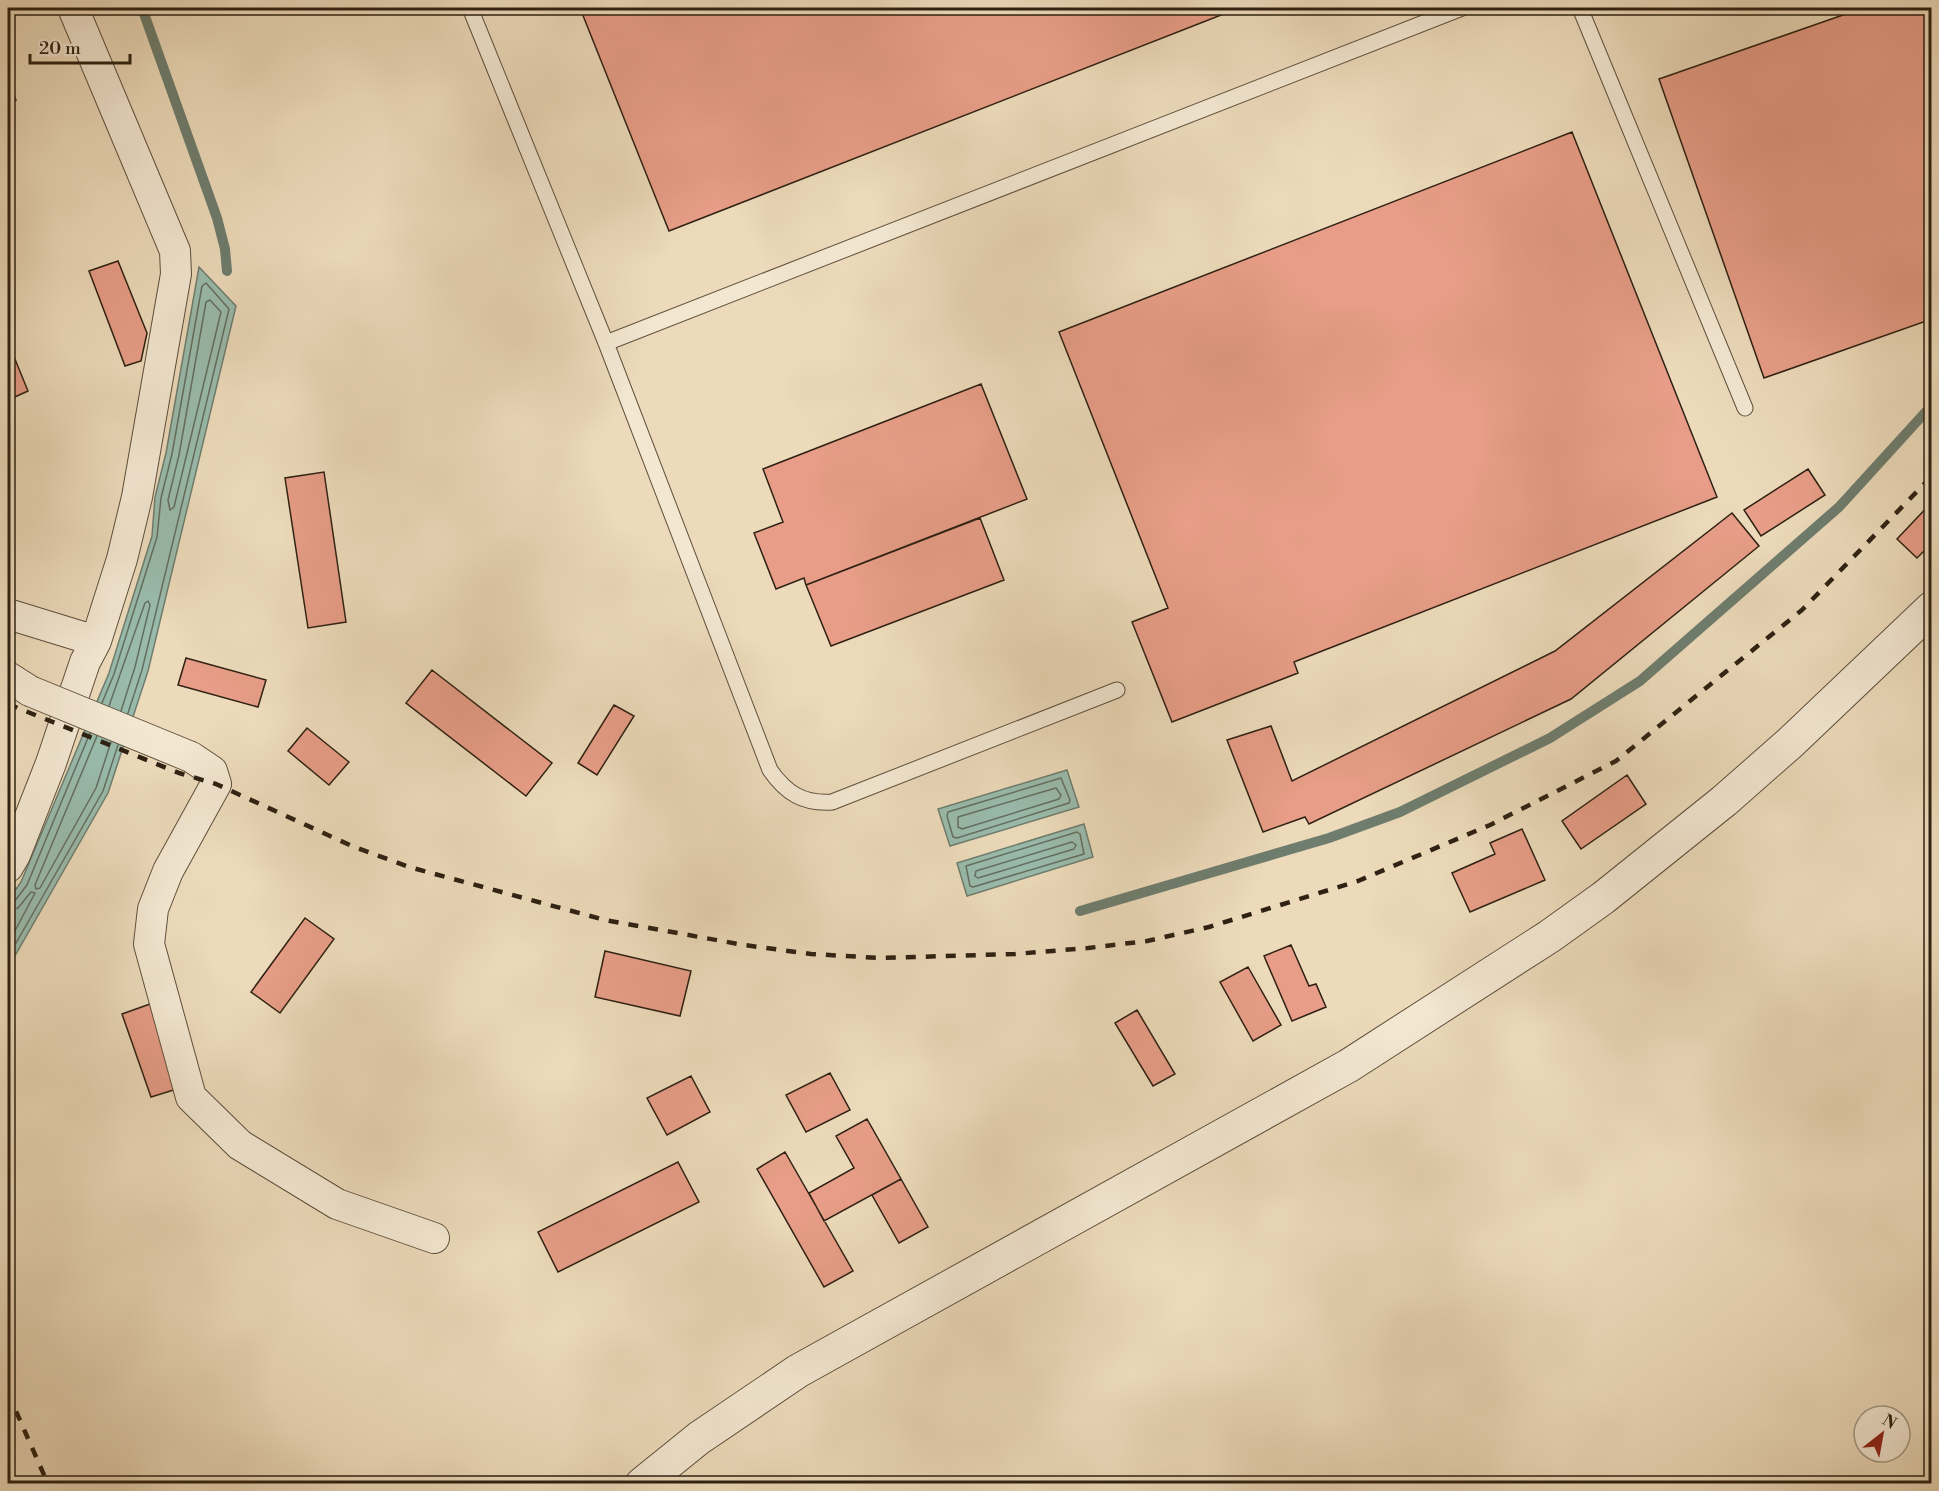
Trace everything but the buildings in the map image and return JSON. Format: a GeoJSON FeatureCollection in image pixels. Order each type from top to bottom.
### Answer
{"type":"FeatureCollection","features":[{"type":"Feature","properties":{"kind":"street"},"geometry":{"type":"LineString","coordinates":[[8,867],[51,763],[85,662],[96,641],[132,518],[176,274],[175,251],[73,8]]}},
{"type":"Feature","properties":{"kind":"street"},"geometry":{"type":"LineString","coordinates":[[642,1484],[699,1438],[798,1371],[1348,1066],[1550,936],[1603,898],[1724,801],[1790,743],[1932,608]]}},
{"type":"Feature","properties":{"kind":"street"},"geometry":{"type":"LineString","coordinates":[[8,614],[96,641]]}},
{"type":"Feature","properties":{"kind":"street"},"geometry":{"type":"LineString","coordinates":[[19,684],[191,757],[212,771],[216,784],[168,871],[153,909],[150,944],[191,1097],[240,1144],[337,1204],[434,1238]]}},
{"type":"Feature","properties":{"kind":"lane"},"geometry":{"type":"LineString","coordinates":[[470,8],[606,343],[770,770],[782,787],[797,797],[814,803],[832,802],[1117,690]]}},
{"type":"Feature","properties":{"kind":"lane"},"geometry":{"type":"LineString","coordinates":[[606,343],[1462,8]]}},
{"type":"Feature","properties":{"kind":"lane"},"geometry":{"type":"LineString","coordinates":[[1580,8],[1745,408]]}},
{"type":"Feature","properties":{"kind":"water"},"geometry":{"type":"Polygon","coordinates":[[[199,267],[236,306],[148,671],[108,793],[8,968],[8,901],[21,882],[109,673],[152,536],[155,497],[166,453],[199,267]]]}},
{"type":"Feature","properties":{"kind":"water"},"geometry":{"type":"Polygon","coordinates":[[[1067,770],[1079,807],[950,846],[938,809],[1067,770]]]}},
{"type":"Feature","properties":{"kind":"water"},"geometry":{"type":"Polygon","coordinates":[[[1084,824],[1093,857],[967,896],[957,863],[1084,824]]]}},
{"type":"Feature","properties":{"kind":"waterway"},"geometry":{"type":"LineString","coordinates":[[142,8],[217,218],[225,249],[227,271]]}},
{"type":"Feature","properties":{"kind":"waterway"},"geometry":{"type":"LineString","coordinates":[[1080,911],[1329,838],[1400,812],[1550,738],[1640,681],[1839,507],[1932,405]]}},
{"type":"Feature","properties":{"kind":"railway"},"geometry":{"type":"LineString","coordinates":[[8,704],[179,773],[216,784],[352,846],[409,867],[605,920],[744,945],[811,954],[880,958],[1015,954],[1088,948],[1147,941],[1209,927],[1358,881],[1490,825],[1616,761],[1802,610],[1932,476]]}},
{"type":"Feature","properties":{"kind":"railway"},"geometry":{"type":"LineString","coordinates":[[8,1393],[48,1484]]}}]}
